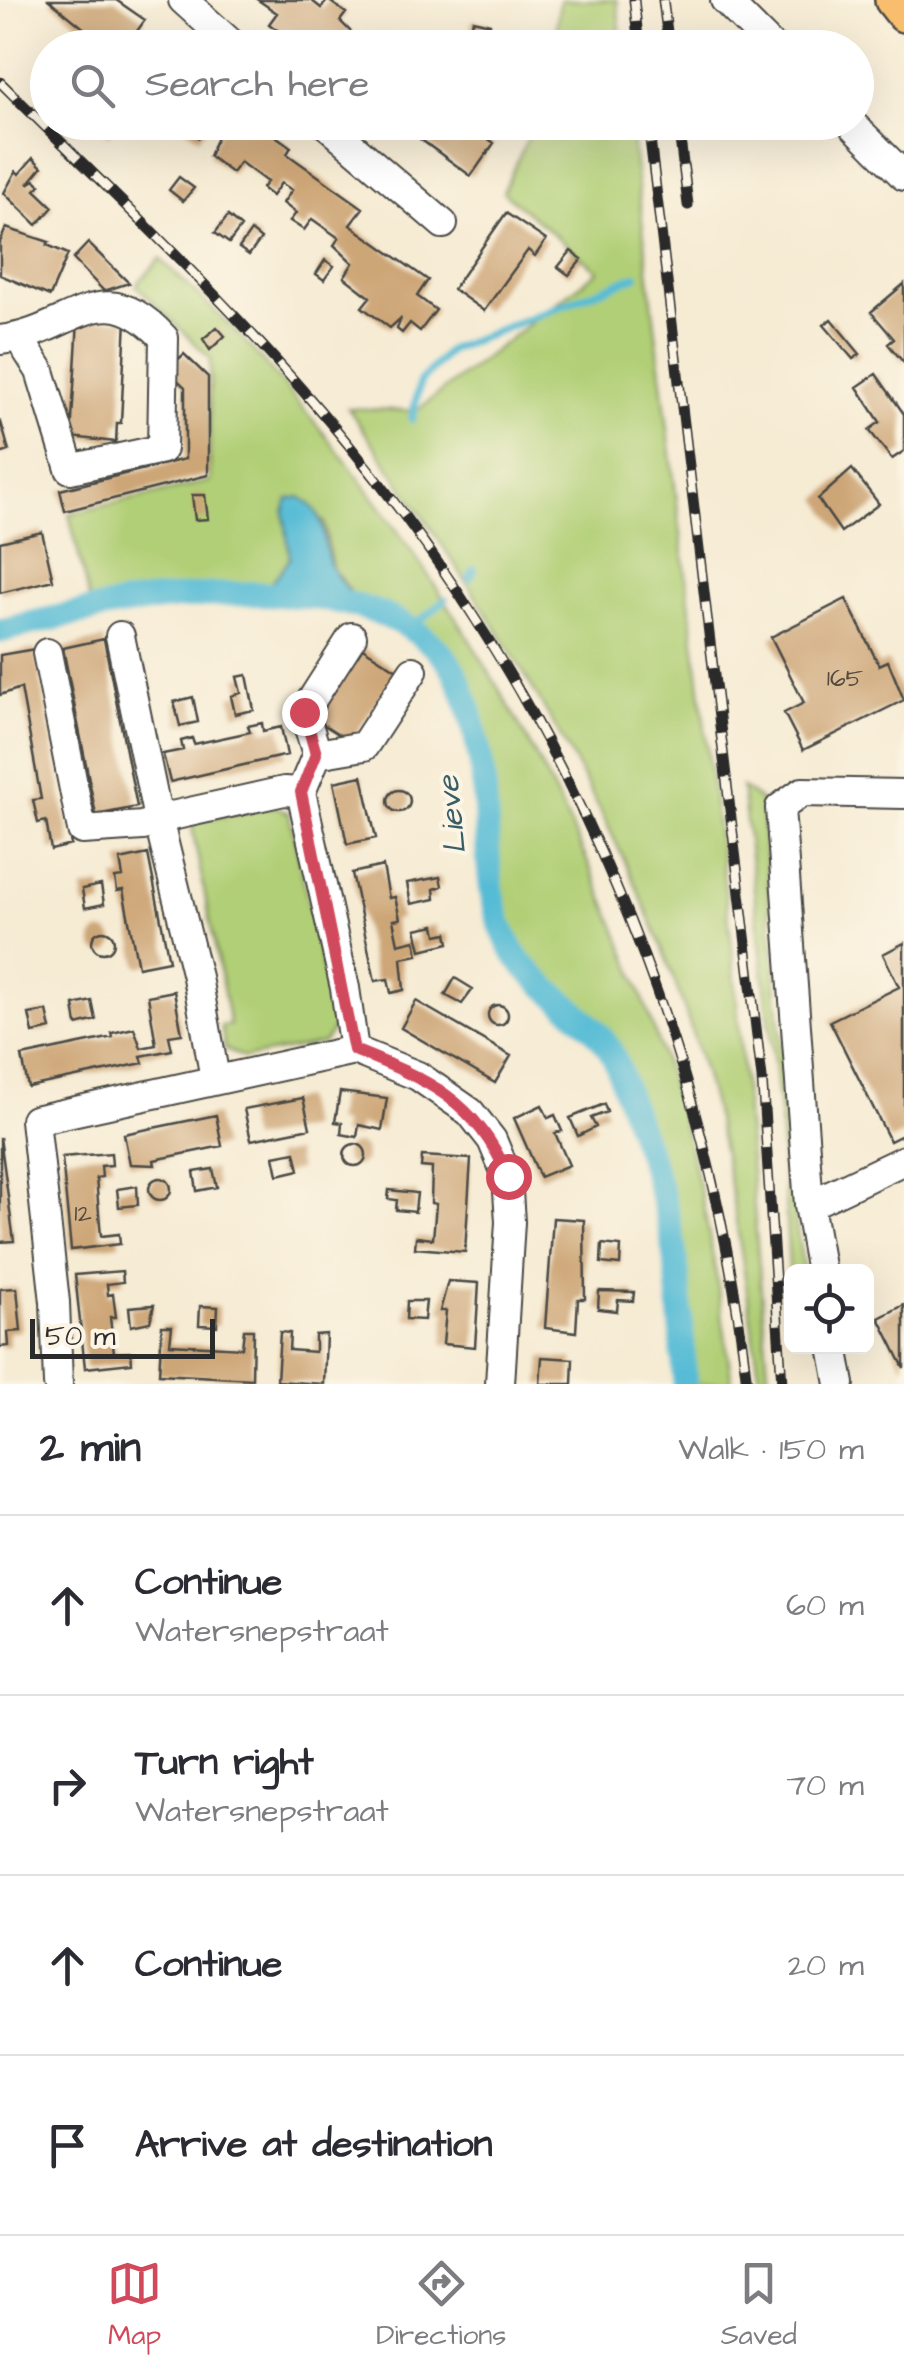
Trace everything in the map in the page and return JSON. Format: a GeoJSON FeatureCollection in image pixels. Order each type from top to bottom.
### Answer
{"type":"FeatureCollection","features":[{"type":"Feature","properties":{"kind":"main road"},"geometry":{"type":"LineString","coordinates":[[892,0],[904,14]]}},
{"type":"Feature","properties":{"kind":"street"},"geometry":{"type":"LineString","coordinates":[[183,0],[216,30]]}},
{"type":"Feature","properties":{"kind":"street"},"geometry":{"type":"LineString","coordinates":[[725,0],[756,30]]}},
{"type":"Feature","properties":{"kind":"street"},"geometry":{"type":"LineString","coordinates":[[345,140],[443,224]]}},
{"type":"Feature","properties":{"kind":"street"},"geometry":{"type":"LineString","coordinates":[[868,140],[904,176]]}},
{"type":"Feature","properties":{"kind":"street"},"geometry":{"type":"LineString","coordinates":[[119,305],[140,312],[164,338],[162,449],[70,469],[40,371],[10,339],[83,310],[119,305]]}},
{"type":"Feature","properties":{"kind":"street"},"geometry":{"type":"LineString","coordinates":[[120,636],[158,819],[198,976],[215,1080]]}},
{"type":"Feature","properties":{"kind":"street"},"geometry":{"type":"LineString","coordinates":[[352,637],[304,712],[316,754],[301,792],[354,1050]]}},
{"type":"Feature","properties":{"kind":"street"},"geometry":{"type":"LineString","coordinates":[[47,652],[82,830],[144,826],[158,819],[284,791],[301,792]]}},
{"type":"Feature","properties":{"kind":"street"},"geometry":{"type":"LineString","coordinates":[[316,754],[364,746],[413,671]]}},
{"type":"Feature","properties":{"kind":"street"},"geometry":{"type":"LineString","coordinates":[[819,1264],[809,1205],[780,808],[802,792],[904,794]]}},
{"type":"Feature","properties":{"kind":"street"},"geometry":{"type":"LineString","coordinates":[[58,1384],[55,1302],[35,1120],[354,1050],[418,1076],[470,1112],[492,1140],[508,1176],[510,1222],[500,1384]]}},
{"type":"Feature","properties":{"kind":"street"},"geometry":{"type":"LineString","coordinates":[[809,1205],[903,1162]]}},
{"type":"Feature","properties":{"kind":"street"},"geometry":{"type":"LineString","coordinates":[[834,1354],[840,1384]]}},
{"type":"Feature","properties":{"kind":"green space"},"geometry":{"type":"Polygon","coordinates":[[[560,0],[617,0],[620,30],[556,30],[560,0]]]}},
{"type":"Feature","properties":{"kind":"green space"},"geometry":{"type":"Polygon","coordinates":[[[527,140],[632,140],[732,946],[769,1384],[761,1384],[722,1145],[696,1044],[661,946],[620,851],[573,758],[465,580],[348,408],[416,411],[598,271],[503,192],[527,140]]]}},
{"type":"Feature","properties":{"kind":"green space"},"geometry":{"type":"Polygon","coordinates":[[[160,259],[252,349],[326,436],[395,528],[459,623],[570,824],[616,929],[656,1036],[689,1146],[709,1234],[732,1384],[685,1384],[673,1242],[657,1181],[617,1066],[597,1034],[530,972],[512,948],[492,876],[473,718],[462,684],[443,655],[414,632],[357,609],[358,601],[332,568],[324,521],[288,528],[290,559],[263,593],[91,607],[69,514],[210,481],[210,358],[136,285],[160,259]]]}},
{"type":"Feature","properties":{"kind":"green space"},"geometry":{"type":"Polygon","coordinates":[[[742,787],[761,801],[796,1225],[803,1264],[789,1264],[780,1115],[742,787]]]}},
{"type":"Feature","properties":{"kind":"green space"},"geometry":{"type":"Polygon","coordinates":[[[275,806],[289,813],[335,1027],[323,1043],[244,1058],[225,1049],[221,1026],[230,1025],[191,822],[275,806]]]}},
{"type":"Feature","properties":{"kind":"water"},"geometry":{"type":"Polygon","coordinates":[[[300,497],[317,512],[332,568],[358,601],[357,609],[323,597],[263,593],[290,559],[284,512],[288,499],[300,497]]]}},
{"type":"Feature","properties":{"kind":"building"},"geometry":{"type":"Polygon","coordinates":[[[49,0],[116,0],[145,20],[138,30],[86,30],[49,0]]]}},
{"type":"Feature","properties":{"kind":"building"},"geometry":{"type":"Polygon","coordinates":[[[258,0],[311,0],[321,8],[328,0],[346,13],[340,21],[349,30],[277,30],[269,24],[277,13],[258,0]]]}},
{"type":"Feature","properties":{"kind":"building"},"geometry":{"type":"Polygon","coordinates":[[[473,20],[490,24],[489,30],[470,30],[473,20]]]}},
{"type":"Feature","properties":{"kind":"building"},"geometry":{"type":"Polygon","coordinates":[[[216,140],[281,140],[291,147],[287,154],[363,208],[350,225],[428,280],[417,296],[436,310],[420,331],[410,323],[402,333],[397,329],[401,318],[390,328],[362,307],[370,297],[344,277],[353,263],[334,245],[339,238],[312,219],[304,230],[290,221],[296,213],[283,203],[292,190],[281,183],[272,196],[262,188],[267,182],[240,162],[232,173],[209,156],[216,140]]]}},
{"type":"Feature","properties":{"kind":"building"},"geometry":{"type":"Polygon","coordinates":[[[422,140],[494,143],[471,176],[422,140]]]}},
{"type":"Feature","properties":{"kind":"building"},"geometry":{"type":"Polygon","coordinates":[[[33,158],[42,167],[28,184],[35,180],[40,185],[35,190],[53,207],[37,225],[4,193],[16,171],[19,174],[33,158]]]}},
{"type":"Feature","properties":{"kind":"building"},"geometry":{"type":"Polygon","coordinates":[[[179,177],[194,188],[183,201],[169,190],[179,177]]]}},
{"type":"Feature","properties":{"kind":"building"},"geometry":{"type":"Polygon","coordinates":[[[506,213],[546,240],[535,256],[528,250],[484,311],[453,289],[506,213]]]}},
{"type":"Feature","properties":{"kind":"building"},"geometry":{"type":"Polygon","coordinates":[[[228,216],[241,227],[229,243],[215,233],[228,216]]]}},
{"type":"Feature","properties":{"kind":"building"},"geometry":{"type":"Polygon","coordinates":[[[6,228],[49,242],[47,245],[68,254],[50,296],[0,275],[0,242],[6,228]]]}},
{"type":"Feature","properties":{"kind":"building"},"geometry":{"type":"Polygon","coordinates":[[[251,231],[261,239],[249,255],[239,248],[251,231]]]}},
{"type":"Feature","properties":{"kind":"building"},"geometry":{"type":"Polygon","coordinates":[[[88,243],[129,283],[104,291],[73,259],[88,243]]]}},
{"type":"Feature","properties":{"kind":"building"},"geometry":{"type":"Polygon","coordinates":[[[571,251],[582,259],[569,275],[558,267],[571,251]]]}},
{"type":"Feature","properties":{"kind":"building"},"geometry":{"type":"Polygon","coordinates":[[[325,260],[334,266],[324,280],[316,274],[325,260]]]}},
{"type":"Feature","properties":{"kind":"building"},"geometry":{"type":"Polygon","coordinates":[[[904,284],[904,363],[888,344],[894,339],[871,312],[904,284]]]}},
{"type":"Feature","properties":{"kind":"building"},"geometry":{"type":"Polygon","coordinates":[[[126,319],[121,423],[117,423],[116,442],[71,437],[78,320],[126,319]]]}},
{"type":"Feature","properties":{"kind":"building"},"geometry":{"type":"Polygon","coordinates":[[[831,319],[860,354],[853,359],[824,325],[831,319]]]}},
{"type":"Feature","properties":{"kind":"building"},"geometry":{"type":"Polygon","coordinates":[[[217,327],[225,336],[210,350],[203,339],[217,327]]]}},
{"type":"Feature","properties":{"kind":"building"},"geometry":{"type":"Polygon","coordinates":[[[184,354],[208,377],[208,475],[65,511],[60,490],[185,459],[185,387],[167,370],[184,354]]]}},
{"type":"Feature","properties":{"kind":"building"},"geometry":{"type":"Polygon","coordinates":[[[876,374],[904,414],[904,451],[892,459],[869,430],[880,422],[857,387],[876,374]]]}},
{"type":"Feature","properties":{"kind":"building"},"geometry":{"type":"Polygon","coordinates":[[[0,423],[9,451],[0,454],[0,423]]]}},
{"type":"Feature","properties":{"kind":"building"},"geometry":{"type":"Polygon","coordinates":[[[852,469],[879,504],[841,532],[818,499],[852,469]]]}},
{"type":"Feature","properties":{"kind":"building"},"geometry":{"type":"Polygon","coordinates":[[[192,495],[205,495],[208,519],[195,520],[192,495]]]}},
{"type":"Feature","properties":{"kind":"building"},"geometry":{"type":"Polygon","coordinates":[[[42,532],[53,580],[0,593],[0,542],[42,532]]]}},
{"type":"Feature","properties":{"kind":"building"},"geometry":{"type":"Polygon","coordinates":[[[846,599],[879,665],[888,661],[904,700],[803,750],[784,713],[804,703],[771,637],[846,599]]]}},
{"type":"Feature","properties":{"kind":"building"},"geometry":{"type":"Polygon","coordinates":[[[104,639],[137,807],[96,815],[63,648],[104,639]]]}},
{"type":"Feature","properties":{"kind":"building"},"geometry":{"type":"Polygon","coordinates":[[[361,647],[397,670],[351,742],[315,719],[361,647]]]}},
{"type":"Feature","properties":{"kind":"building"},"geometry":{"type":"Polygon","coordinates":[[[35,649],[71,845],[51,850],[46,821],[38,823],[33,800],[41,799],[21,688],[0,695],[0,655],[35,649]]]}},
{"type":"Feature","properties":{"kind":"building"},"geometry":{"type":"Polygon","coordinates":[[[247,675],[254,710],[235,714],[231,696],[241,693],[237,677],[247,675]]]}},
{"type":"Feature","properties":{"kind":"building"},"geometry":{"type":"Polygon","coordinates":[[[193,697],[198,722],[180,726],[174,702],[193,697]]]}},
{"type":"Feature","properties":{"kind":"building"},"geometry":{"type":"Polygon","coordinates":[[[262,723],[263,731],[281,727],[287,755],[170,782],[163,754],[183,750],[181,741],[192,738],[194,744],[250,732],[248,726],[262,723]]]}},
{"type":"Feature","properties":{"kind":"building"},"geometry":{"type":"Polygon","coordinates":[[[362,776],[376,838],[347,844],[334,782],[362,776]]]}},
{"type":"Feature","properties":{"kind":"building"},"geometry":{"type":"Polygon","coordinates":[[[399,790],[407,793],[407,809],[399,812],[391,809],[388,801],[391,793],[399,790]]]}},
{"type":"Feature","properties":{"kind":"building"},"geometry":{"type":"Polygon","coordinates":[[[148,854],[169,961],[138,967],[123,890],[117,891],[115,878],[123,877],[120,860],[148,854]]]}},
{"type":"Feature","properties":{"kind":"building"},"geometry":{"type":"Polygon","coordinates":[[[383,866],[389,898],[395,897],[400,919],[393,920],[398,944],[415,940],[418,955],[401,958],[404,990],[391,993],[388,979],[375,981],[352,873],[383,866]]]}},
{"type":"Feature","properties":{"kind":"building"},"geometry":{"type":"Polygon","coordinates":[[[440,877],[442,886],[434,889],[435,899],[411,904],[407,883],[440,877]]]}},
{"type":"Feature","properties":{"kind":"building"},"geometry":{"type":"Polygon","coordinates":[[[101,885],[104,904],[85,908],[82,889],[101,885]]]}},
{"type":"Feature","properties":{"kind":"building"},"geometry":{"type":"Polygon","coordinates":[[[435,925],[437,935],[447,933],[449,943],[421,950],[416,929],[435,925]]]}},
{"type":"Feature","properties":{"kind":"building"},"geometry":{"type":"Polygon","coordinates":[[[103,931],[114,942],[103,953],[92,942],[103,931]]]}},
{"type":"Feature","properties":{"kind":"building"},"geometry":{"type":"Polygon","coordinates":[[[904,943],[904,1134],[890,1141],[830,1021],[899,987],[883,954],[904,943]]]}},
{"type":"Feature","properties":{"kind":"building"},"geometry":{"type":"Polygon","coordinates":[[[455,978],[473,989],[462,1004],[445,995],[455,978]]]}},
{"type":"Feature","properties":{"kind":"building"},"geometry":{"type":"Polygon","coordinates":[[[174,991],[182,1034],[169,1036],[172,1050],[141,1056],[143,1063],[28,1087],[22,1056],[113,1037],[112,1033],[134,1028],[141,1048],[156,1045],[148,996],[174,991]]]}},
{"type":"Feature","properties":{"kind":"building"},"geometry":{"type":"Polygon","coordinates":[[[92,1001],[96,1020],[77,1025],[74,1005],[92,1001]]]}},
{"type":"Feature","properties":{"kind":"building"},"geometry":{"type":"Polygon","coordinates":[[[416,1001],[511,1056],[495,1083],[401,1028],[416,1001]]]}},
{"type":"Feature","properties":{"kind":"building"},"geometry":{"type":"Polygon","coordinates":[[[494,1005],[502,1005],[508,1015],[502,1025],[494,1025],[488,1019],[488,1011],[494,1005]]]}},
{"type":"Feature","properties":{"kind":"building"},"geometry":{"type":"Polygon","coordinates":[[[47,1011],[51,1029],[33,1033],[29,1014],[47,1011]]]}},
{"type":"Feature","properties":{"kind":"building"},"geometry":{"type":"Polygon","coordinates":[[[340,1092],[387,1098],[382,1130],[359,1125],[357,1137],[341,1134],[342,1123],[335,1122],[340,1092]]]}},
{"type":"Feature","properties":{"kind":"building"},"geometry":{"type":"Polygon","coordinates":[[[303,1098],[310,1128],[251,1140],[244,1109],[303,1098]]]}},
{"type":"Feature","properties":{"kind":"building"},"geometry":{"type":"Polygon","coordinates":[[[604,1104],[607,1112],[591,1118],[596,1127],[578,1136],[570,1118],[604,1104]]]}},
{"type":"Feature","properties":{"kind":"building"},"geometry":{"type":"Polygon","coordinates":[[[542,1105],[548,1118],[555,1115],[562,1131],[555,1133],[569,1165],[540,1177],[514,1118],[542,1105]]]}},
{"type":"Feature","properties":{"kind":"building"},"geometry":{"type":"Polygon","coordinates":[[[216,1115],[222,1146],[154,1160],[155,1165],[130,1164],[124,1134],[216,1115]]]}},
{"type":"Feature","properties":{"kind":"building"},"geometry":{"type":"Polygon","coordinates":[[[0,1137],[14,1241],[0,1242],[0,1137]]]}},
{"type":"Feature","properties":{"kind":"building"},"geometry":{"type":"Polygon","coordinates":[[[355,1144],[363,1147],[363,1163],[355,1166],[347,1163],[344,1155],[347,1147],[355,1144]]]}},
{"type":"Feature","properties":{"kind":"building"},"geometry":{"type":"Polygon","coordinates":[[[295,1152],[299,1170],[278,1175],[274,1156],[295,1152]]]}},
{"type":"Feature","properties":{"kind":"building"},"geometry":{"type":"Polygon","coordinates":[[[111,1153],[112,1165],[101,1166],[102,1177],[96,1178],[101,1236],[119,1234],[120,1244],[71,1250],[62,1157],[111,1153]]]}},
{"type":"Feature","properties":{"kind":"building"},"geometry":{"type":"Polygon","coordinates":[[[422,1156],[471,1159],[465,1252],[415,1248],[416,1237],[433,1239],[436,1204],[431,1203],[432,1168],[421,1167],[422,1156]]]}},
{"type":"Feature","properties":{"kind":"building"},"geometry":{"type":"Polygon","coordinates":[[[213,1169],[217,1187],[197,1191],[194,1172],[213,1169]]]}},
{"type":"Feature","properties":{"kind":"building"},"geometry":{"type":"Polygon","coordinates":[[[160,1178],[168,1181],[168,1197],[160,1200],[152,1197],[149,1189],[152,1181],[160,1178]]]}},
{"type":"Feature","properties":{"kind":"building"},"geometry":{"type":"Polygon","coordinates":[[[137,1186],[138,1205],[119,1207],[117,1189],[137,1186]]]}},
{"type":"Feature","properties":{"kind":"building"},"geometry":{"type":"Polygon","coordinates":[[[389,1190],[417,1193],[415,1212],[396,1210],[397,1200],[388,1199],[389,1190]]]}},
{"type":"Feature","properties":{"kind":"building"},"geometry":{"type":"Polygon","coordinates":[[[553,1218],[584,1220],[585,1299],[578,1299],[576,1332],[545,1328],[553,1218]]]}},
{"type":"Feature","properties":{"kind":"building"},"geometry":{"type":"Polygon","coordinates":[[[602,1244],[621,1246],[620,1265],[601,1263],[602,1244]]]}},
{"type":"Feature","properties":{"kind":"building"},"geometry":{"type":"Polygon","coordinates":[[[122,1271],[123,1282],[107,1284],[108,1295],[113,1294],[116,1317],[110,1317],[114,1353],[131,1352],[132,1363],[85,1368],[75,1275],[122,1271]]]}},
{"type":"Feature","properties":{"kind":"building"},"geometry":{"type":"Polygon","coordinates":[[[448,1281],[479,1283],[475,1347],[443,1344],[446,1311],[440,1311],[448,1281]]]}},
{"type":"Feature","properties":{"kind":"building"},"geometry":{"type":"Polygon","coordinates":[[[17,1288],[21,1331],[8,1332],[9,1346],[0,1347],[0,1289],[17,1288]]]}},
{"type":"Feature","properties":{"kind":"building"},"geometry":{"type":"Polygon","coordinates":[[[599,1291],[634,1292],[633,1301],[618,1300],[617,1311],[598,1309],[599,1291]]]}},
{"type":"Feature","properties":{"kind":"building"},"geometry":{"type":"Polygon","coordinates":[[[407,1301],[426,1301],[424,1320],[406,1319],[407,1301]]]}},
{"type":"Feature","properties":{"kind":"building"},"geometry":{"type":"Polygon","coordinates":[[[154,1305],[150,1322],[131,1326],[129,1307],[154,1305]]]}},
{"type":"Feature","properties":{"kind":"building"},"geometry":{"type":"Polygon","coordinates":[[[904,1305],[904,1368],[879,1318],[904,1305]]]}},
{"type":"Feature","properties":{"kind":"building"},"geometry":{"type":"Polygon","coordinates":[[[200,1306],[218,1307],[217,1326],[199,1325],[200,1306]]]}},
{"type":"Feature","properties":{"kind":"building"},"geometry":{"type":"Polygon","coordinates":[[[162,1326],[172,1326],[170,1344],[242,1348],[244,1330],[253,1330],[252,1379],[159,1374],[162,1326]]]}},
{"type":"Feature","properties":{"kind":"building"},"geometry":{"type":"Polygon","coordinates":[[[280,1332],[290,1333],[289,1350],[315,1352],[315,1335],[326,1334],[324,1384],[277,1381],[280,1332]]]}},
{"type":"Feature","properties":{"kind":"building"},"geometry":{"type":"Polygon","coordinates":[[[542,1357],[573,1359],[572,1384],[540,1384],[542,1357]]]}},
{"type":"Feature","properties":{"kind":"waterway"},"geometry":{"type":"LineString","coordinates":[[412,419],[420,382],[449,350],[636,276]]}},
{"type":"Feature","properties":{"kind":"waterway"},"geometry":{"type":"LineString","coordinates":[[470,578],[474,570]]}},
{"type":"Feature","properties":{"kind":"waterway","name":"Lieve"},"geometry":{"type":"LineString","coordinates":[[0,631],[166,599],[292,595],[350,604],[401,623],[442,654],[462,687],[474,727],[483,777],[490,879],[502,928],[523,965],[609,1048],[651,1163],[673,1243],[685,1384]]}},
{"type":"Feature","properties":{"kind":"waterway"},"geometry":{"type":"LineString","coordinates":[[410,629],[445,600]]}},
{"type":"Feature","properties":{"kind":"railway"},"geometry":{"type":"LineString","coordinates":[[634,0],[637,30]]}},
{"type":"Feature","properties":{"kind":"railway"},"geometry":{"type":"LineString","coordinates":[[663,0],[667,30]]}},
{"type":"Feature","properties":{"kind":"railway"},"geometry":{"type":"LineString","coordinates":[[0,82],[30,111]]}},
{"type":"Feature","properties":{"kind":"railway"},"geometry":{"type":"LineString","coordinates":[[59,140],[266,349],[348,444],[426,546],[497,655],[560,768],[615,885],[662,1006],[699,1130],[728,1256],[747,1384]]}},
{"type":"Feature","properties":{"kind":"railway"},"geometry":{"type":"LineString","coordinates":[[650,140],[762,1078],[782,1384]]}},
{"type":"Feature","properties":{"kind":"railway"},"geometry":{"type":"LineString","coordinates":[[680,140],[688,205]]}},
{"type":"Feature","properties":{"kind":"route"},"geometry":{"type":"LineString","coordinates":[[304,712],[316,754],[301,792],[354,1050],[418,1076],[470,1112],[492,1140],[508,1176]]}}]}
